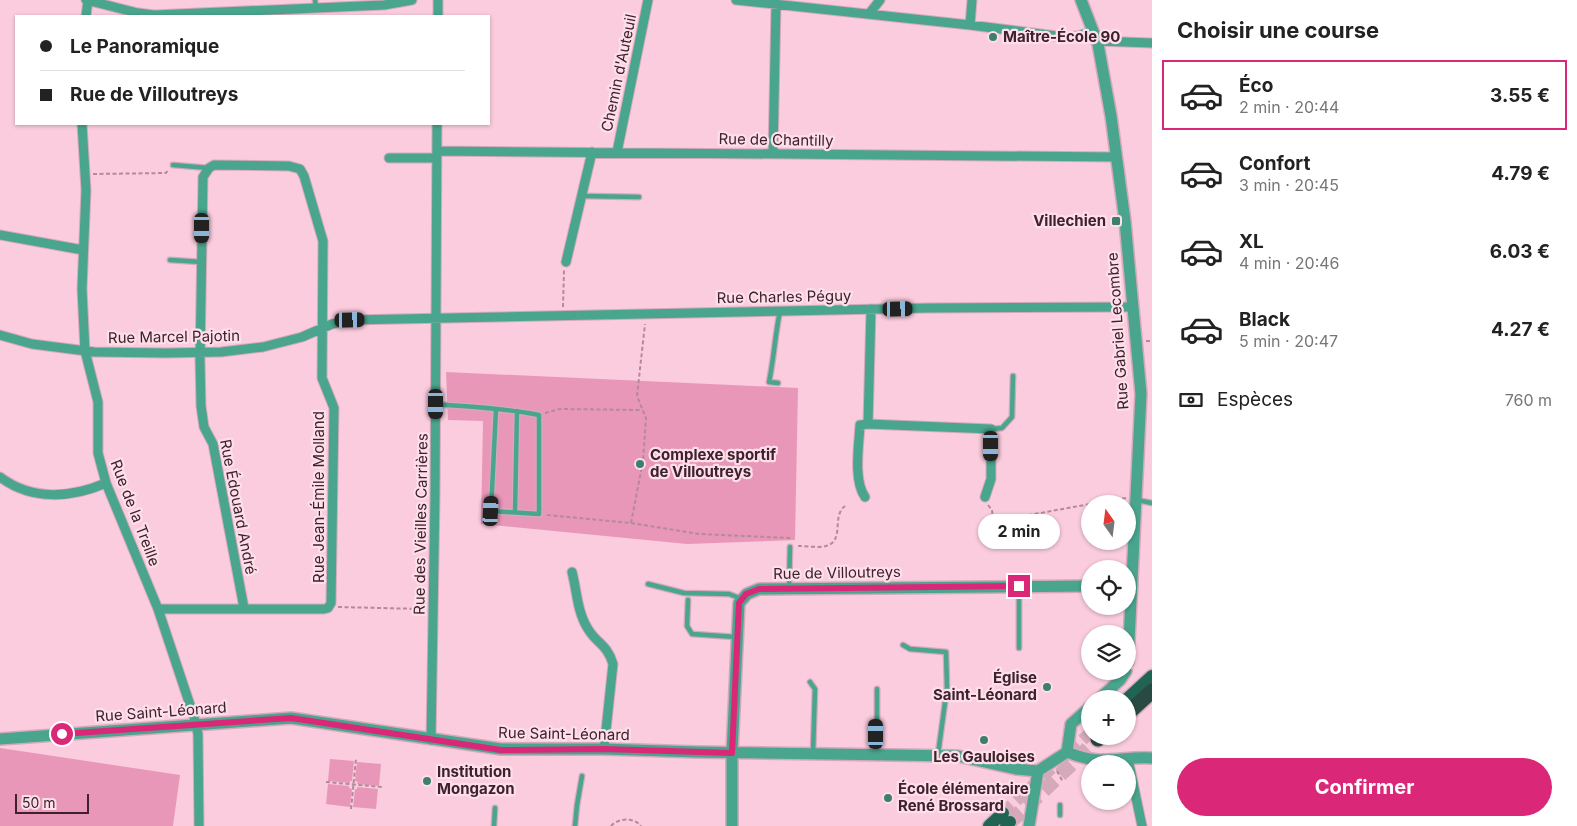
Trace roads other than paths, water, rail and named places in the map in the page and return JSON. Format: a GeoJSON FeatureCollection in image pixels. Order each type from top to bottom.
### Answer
{"type":"FeatureCollection","features":[{"type":"Feature","properties":{"kind":"highway"},"geometry":{"type":"LineString","coordinates":[[1136,706],[1152,691]]}},
{"type":"Feature","properties":{"kind":"main road"},"geometry":{"type":"LineString","coordinates":[[1136,691],[1152,676]]}},
{"type":"Feature","properties":{"kind":"main road"},"geometry":{"type":"LineString","coordinates":[[989,826],[1006,820]]}},
{"type":"Feature","properties":{"kind":"street"},"geometry":{"type":"LineString","coordinates":[[86,15],[88,0],[138,13],[154,15],[270,13],[315,4],[349,12],[412,0]]}},
{"type":"Feature","properties":{"kind":"street"},"geometry":{"type":"LineString","coordinates":[[438,0],[438,15]]}},
{"type":"Feature","properties":{"kind":"street","name":"Chemin d'Auteuil"},"geometry":{"type":"LineString","coordinates":[[617,152],[648,0]]}},
{"type":"Feature","properties":{"kind":"street"},"geometry":{"type":"LineString","coordinates":[[736,0],[776,5],[822,5],[870,14],[1070,37],[1095,36],[1152,44]]}},
{"type":"Feature","properties":{"kind":"street"},"geometry":{"type":"LineString","coordinates":[[870,14],[880,0]]}},
{"type":"Feature","properties":{"kind":"street"},"geometry":{"type":"LineString","coordinates":[[970,25],[972,0]]}},
{"type":"Feature","properties":{"kind":"street","name":"Rue Gabriel Lecombre"},"geometry":{"type":"LineString","coordinates":[[1080,0],[1095,36],[1111,116],[1126,230],[1141,394],[1131,495]]}},
{"type":"Feature","properties":{"kind":"street"},"geometry":{"type":"LineString","coordinates":[[773,154],[776,5]]}},
{"type":"Feature","properties":{"kind":"street","name":"Rue de la Treille"},"geometry":{"type":"LineString","coordinates":[[82,125],[86,190],[82,289],[85,351],[98,402],[98,453],[106,483],[158,609],[196,725],[199,826]]}},
{"type":"Feature","properties":{"kind":"street","name":"Rue des Vieilles Carrières"},"geometry":{"type":"LineString","coordinates":[[431,740],[436,404],[437,125]]}},
{"type":"Feature","properties":{"kind":"street"},"geometry":{"type":"LineString","coordinates":[[565,264],[583,196],[592,152]]}},
{"type":"Feature","properties":{"kind":"street","name":"Rue de Chantilly"},"geometry":{"type":"LineString","coordinates":[[436,154],[617,152],[1116,157]]}},
{"type":"Feature","properties":{"kind":"street"},"geometry":{"type":"LineString","coordinates":[[389,158],[436,154]]}},
{"type":"Feature","properties":{"kind":"street","name":"Rue Jean-Émile Molland"},"geometry":{"type":"LineString","coordinates":[[209,168],[214,165],[289,166],[300,168],[323,241],[322,378],[334,408],[332,600],[334,607],[324,609],[244,608]]}},
{"type":"Feature","properties":{"kind":"street","name":"Rue Édouard André"},"geometry":{"type":"LineString","coordinates":[[209,168],[203,177],[200,360],[202,420],[214,444],[244,608]]}},
{"type":"Feature","properties":{"kind":"street"},"geometry":{"type":"LineString","coordinates":[[0,235],[83,250]]}},
{"type":"Feature","properties":{"kind":"street","name":"Rue Charles Péguy"},"geometry":{"type":"LineString","coordinates":[[436,318],[928,308],[1132,307]]}},
{"type":"Feature","properties":{"kind":"street"},"geometry":{"type":"LineString","coordinates":[[868,424],[870,309]]}},
{"type":"Feature","properties":{"kind":"street","name":"Rue Marcel Pajotin"},"geometry":{"type":"LineString","coordinates":[[0,335],[32,344],[85,351],[201,353],[263,347],[302,337],[332,324],[350,320],[436,318]]}},
{"type":"Feature","properties":{"kind":"street"},"geometry":{"type":"LineString","coordinates":[[865,496],[860,489],[858,478],[860,425],[868,424],[991,429],[991,480],[985,498]]}},
{"type":"Feature","properties":{"kind":"street"},"geometry":{"type":"LineString","coordinates":[[0,477],[16,487],[54,495],[78,493],[106,483]]}},
{"type":"Feature","properties":{"kind":"street"},"geometry":{"type":"LineString","coordinates":[[572,572],[579,607],[585,622],[589,630],[610,653],[613,664],[604,749]]}},
{"type":"Feature","properties":{"kind":"street","name":"Rue de Villoutreys"},"geometry":{"type":"LineString","coordinates":[[742,599],[746,594],[759,589],[1081,586]]}},
{"type":"Feature","properties":{"kind":"street"},"geometry":{"type":"LineString","coordinates":[[732,826],[732,753],[739,603],[742,599]]}},
{"type":"Feature","properties":{"kind":"street"},"geometry":{"type":"LineString","coordinates":[[158,609],[244,608]]}},
{"type":"Feature","properties":{"kind":"street"},"geometry":{"type":"LineString","coordinates":[[1109,690],[1120,680]]}},
{"type":"Feature","properties":{"kind":"street"},"geometry":{"type":"LineString","coordinates":[[1067,752],[1070,726],[1081,715]]}},
{"type":"Feature","properties":{"kind":"street","name":"Rue Saint-Léonard"},"geometry":{"type":"LineString","coordinates":[[0,739],[291,718],[501,750],[604,749],[732,753],[965,756],[1020,770],[1038,771]]}},
{"type":"Feature","properties":{"kind":"street"},"geometry":{"type":"LineString","coordinates":[[1067,752],[1081,758]]}},
{"type":"Feature","properties":{"kind":"street"},"geometry":{"type":"LineString","coordinates":[[1029,826],[1038,771],[1067,752]]}},
{"type":"Feature","properties":{"kind":"street"},"geometry":{"type":"LineString","coordinates":[[1136,759],[1152,758]]}},
{"type":"Feature","properties":{"kind":"street"},"geometry":{"type":"LineString","coordinates":[[1136,797],[1142,826]]}},
{"type":"Feature","properties":{"kind":"lane"},"geometry":{"type":"LineString","coordinates":[[173,166],[209,168]]}},
{"type":"Feature","properties":{"kind":"lane"},"geometry":{"type":"LineString","coordinates":[[583,196],[640,197]]}},
{"type":"Feature","properties":{"kind":"lane"},"geometry":{"type":"LineString","coordinates":[[170,260],[202,262]]}},
{"type":"Feature","properties":{"kind":"lane"},"geometry":{"type":"LineString","coordinates":[[778,383],[769,382],[780,311]]}},
{"type":"Feature","properties":{"kind":"lane"},"geometry":{"type":"LineString","coordinates":[[991,429],[1002,428],[1012,418],[1013,376]]}},
{"type":"Feature","properties":{"kind":"lane"},"geometry":{"type":"LineString","coordinates":[[436,404],[496,409],[517,411],[539,415],[539,514],[491,511],[496,409]]}},
{"type":"Feature","properties":{"kind":"lane"},"geometry":{"type":"LineString","coordinates":[[515,512],[517,411]]}},
{"type":"Feature","properties":{"kind":"lane"},"geometry":{"type":"LineString","coordinates":[[1136,500],[1152,503]]}},
{"type":"Feature","properties":{"kind":"lane"},"geometry":{"type":"LineString","coordinates":[[789,588],[792,547]]}},
{"type":"Feature","properties":{"kind":"lane"},"geometry":{"type":"LineString","coordinates":[[648,584],[684,593],[729,594],[742,599]]}},
{"type":"Feature","properties":{"kind":"lane"},"geometry":{"type":"LineString","coordinates":[[1019,586],[1019,648]]}},
{"type":"Feature","properties":{"kind":"lane"},"geometry":{"type":"LineString","coordinates":[[688,600],[687,626],[692,634],[738,637]]}},
{"type":"Feature","properties":{"kind":"lane"},"geometry":{"type":"LineString","coordinates":[[903,645],[910,649],[946,652],[947,688],[938,755]]}},
{"type":"Feature","properties":{"kind":"lane"},"geometry":{"type":"LineString","coordinates":[[810,682],[815,689],[812,754]]}},
{"type":"Feature","properties":{"kind":"lane"},"geometry":{"type":"LineString","coordinates":[[877,689],[877,755]]}},
{"type":"Feature","properties":{"kind":"lane"},"geometry":{"type":"LineString","coordinates":[[575,826],[576,805],[582,776]]}},
{"type":"Feature","properties":{"kind":"lane"},"geometry":{"type":"LineString","coordinates":[[1060,805],[1060,815]]}},
{"type":"Feature","properties":{"kind":"lane"},"geometry":{"type":"LineString","coordinates":[[494,826],[495,808]]}},
{"type":"Feature","properties":{"kind":"tunnel"},"geometry":{"type":"LineString","coordinates":[[1003,813],[1081,741]]}},
{"type":"Feature","properties":{"kind":"tunnel"},"geometry":{"type":"LineString","coordinates":[[1010,822],[1092,745]]}},
{"type":"Feature","properties":{"kind":"place","name":"Maître-École 90"},"geometry":{"type":"Point","coordinates":[993,37]}},
{"type":"Feature","properties":{"kind":"place","name":"Villechien"},"geometry":{"type":"Point","coordinates":[1116,221]}},
{"type":"Feature","properties":{"kind":"place","name":"Complexe sportif de Villoutreys"},"geometry":{"type":"Point","coordinates":[640,464]}},
{"type":"Feature","properties":{"kind":"place","name":"Église Saint-Léonard"},"geometry":{"type":"Point","coordinates":[1047,687]}},
{"type":"Feature","properties":{"kind":"place","name":"Les Gauloises"},"geometry":{"type":"Point","coordinates":[984,740]}},
{"type":"Feature","properties":{"kind":"place","name":"Institution Mongazon"},"geometry":{"type":"Point","coordinates":[427,781]}},
{"type":"Feature","properties":{"kind":"place","name":"École élémentaire René Brossard"},"geometry":{"type":"Point","coordinates":[888,798]}}]}
